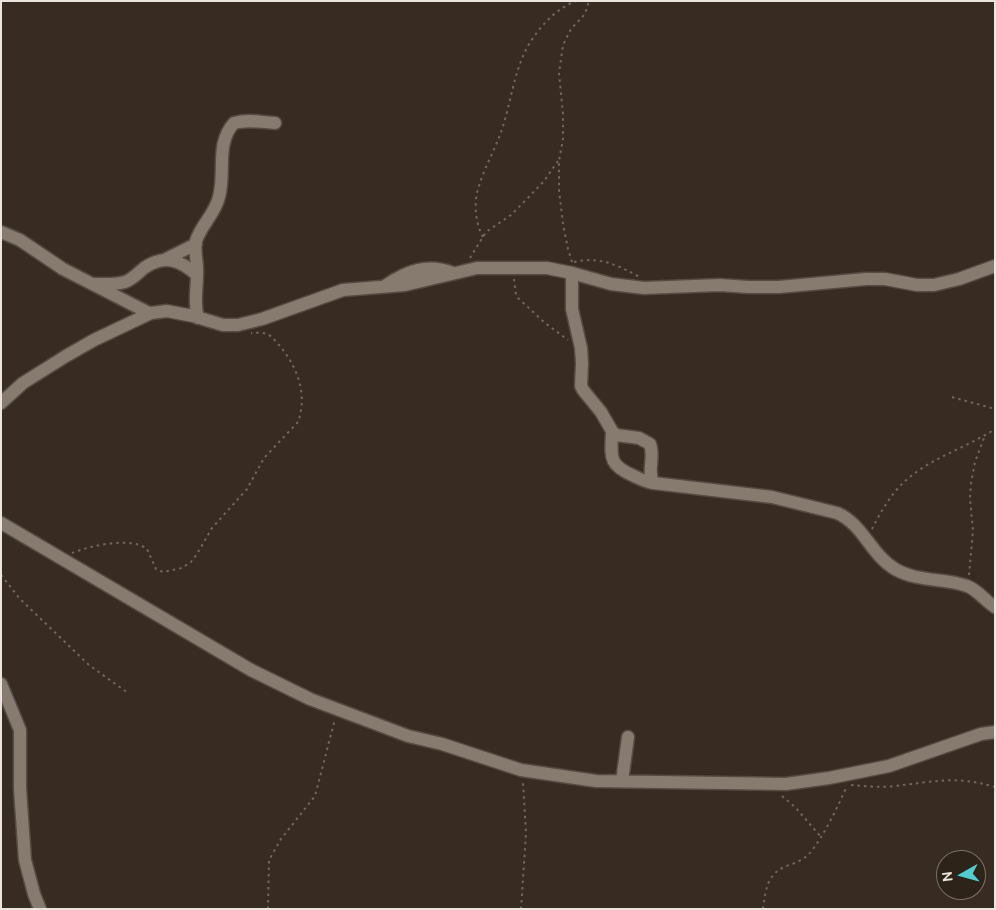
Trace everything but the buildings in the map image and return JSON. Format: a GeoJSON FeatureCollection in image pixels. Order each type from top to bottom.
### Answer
{"type":"FeatureCollection","features":[{"type":"Feature","properties":{"kind":"street"},"geometry":{"type":"LineString","coordinates":[[198,318],[195,306],[196,244],[199,235],[217,205],[220,194],[223,147],[230,128],[234,123],[240,121],[252,120],[275,123]]}},
{"type":"Feature","properties":{"kind":"street"},"geometry":{"type":"LineString","coordinates":[[1,232],[20,240],[64,269],[149,313]]}},
{"type":"Feature","properties":{"kind":"street"},"geometry":{"type":"LineString","coordinates":[[92,284],[123,283],[146,268],[196,244]]}},
{"type":"Feature","properties":{"kind":"street"},"geometry":{"type":"LineString","coordinates":[[162,261],[177,261],[197,275]]}},
{"type":"Feature","properties":{"kind":"street"},"geometry":{"type":"LineString","coordinates":[[1,403],[23,383],[66,356],[149,313],[166,311],[223,325],[238,325],[262,319],[343,290],[418,282],[477,268],[547,268],[611,284],[632,287],[720,285],[748,287],[866,279],[885,279],[917,285],[934,285],[995,266]]}},
{"type":"Feature","properties":{"kind":"street"},"geometry":{"type":"LineString","coordinates":[[572,273],[572,309],[581,351],[581,386],[616,435],[639,438],[650,444],[652,457],[650,478],[653,483]]}},
{"type":"Feature","properties":{"kind":"street"},"geometry":{"type":"LineString","coordinates":[[612,431],[611,450],[618,469],[644,481],[764,496],[812,506],[844,516],[853,523],[888,564],[901,572],[968,586],[995,607]]}},
{"type":"Feature","properties":{"kind":"street"},"geometry":{"type":"LineString","coordinates":[[1,523],[251,670],[310,699],[408,736],[442,744],[521,770],[596,781],[786,784],[849,780],[974,736],[995,732]]}},
{"type":"Feature","properties":{"kind":"street"},"geometry":{"type":"LineString","coordinates":[[1,684],[20,730],[20,790],[24,860],[40,909]]}},
{"type":"Feature","properties":{"kind":"street"},"geometry":{"type":"LineString","coordinates":[[622,781],[628,738]]}},
{"type":"Feature","properties":{"kind":"path"},"geometry":{"type":"LineString","coordinates":[[483,237],[478,228],[476,213],[477,193],[501,132],[522,58],[532,38],[547,20],[576,1]]}},
{"type":"Feature","properties":{"kind":"path"},"geometry":{"type":"LineString","coordinates":[[589,1],[585,14],[568,34],[560,55],[559,73],[563,114],[563,139],[558,161],[563,224],[568,249],[572,262],[592,259],[606,262],[641,277],[654,287]]}},
{"type":"Feature","properties":{"kind":"path"},"geometry":{"type":"LineString","coordinates":[[458,272],[491,228],[511,215],[544,181],[558,161]]}},
{"type":"Feature","properties":{"kind":"path"},"geometry":{"type":"LineString","coordinates":[[513,267],[516,295],[545,323],[581,351]]}},
{"type":"Feature","properties":{"kind":"path"},"geometry":{"type":"LineString","coordinates":[[60,558],[90,546],[138,544],[147,549],[156,569],[163,572],[182,568],[198,554],[212,528],[247,489],[264,458],[298,422],[300,416],[300,382],[297,372],[287,356],[267,334],[246,332],[238,325]]}},
{"type":"Feature","properties":{"kind":"path"},"geometry":{"type":"LineString","coordinates":[[952,397],[995,409]]}},
{"type":"Feature","properties":{"kind":"path"},"geometry":{"type":"LineString","coordinates":[[866,540],[896,491],[904,482],[935,461],[995,429]]}},
{"type":"Feature","properties":{"kind":"path"},"geometry":{"type":"LineString","coordinates":[[968,586],[973,530],[970,498],[971,483],[975,462],[986,435]]}},
{"type":"Feature","properties":{"kind":"path"},"geometry":{"type":"LineString","coordinates":[[1,576],[20,599],[88,665],[128,694]]}},
{"type":"Feature","properties":{"kind":"path"},"geometry":{"type":"LineString","coordinates":[[268,909],[269,860],[281,839],[315,796],[338,709]]}},
{"type":"Feature","properties":{"kind":"path"},"geometry":{"type":"LineString","coordinates":[[521,770],[526,834],[521,909]]}},
{"type":"Feature","properties":{"kind":"path"},"geometry":{"type":"LineString","coordinates":[[763,909],[772,875],[782,868],[800,861],[822,837],[849,780],[893,786],[955,779],[995,786]]}},
{"type":"Feature","properties":{"kind":"path"},"geometry":{"type":"LineString","coordinates":[[778,794],[795,807],[822,837]]}}]}
